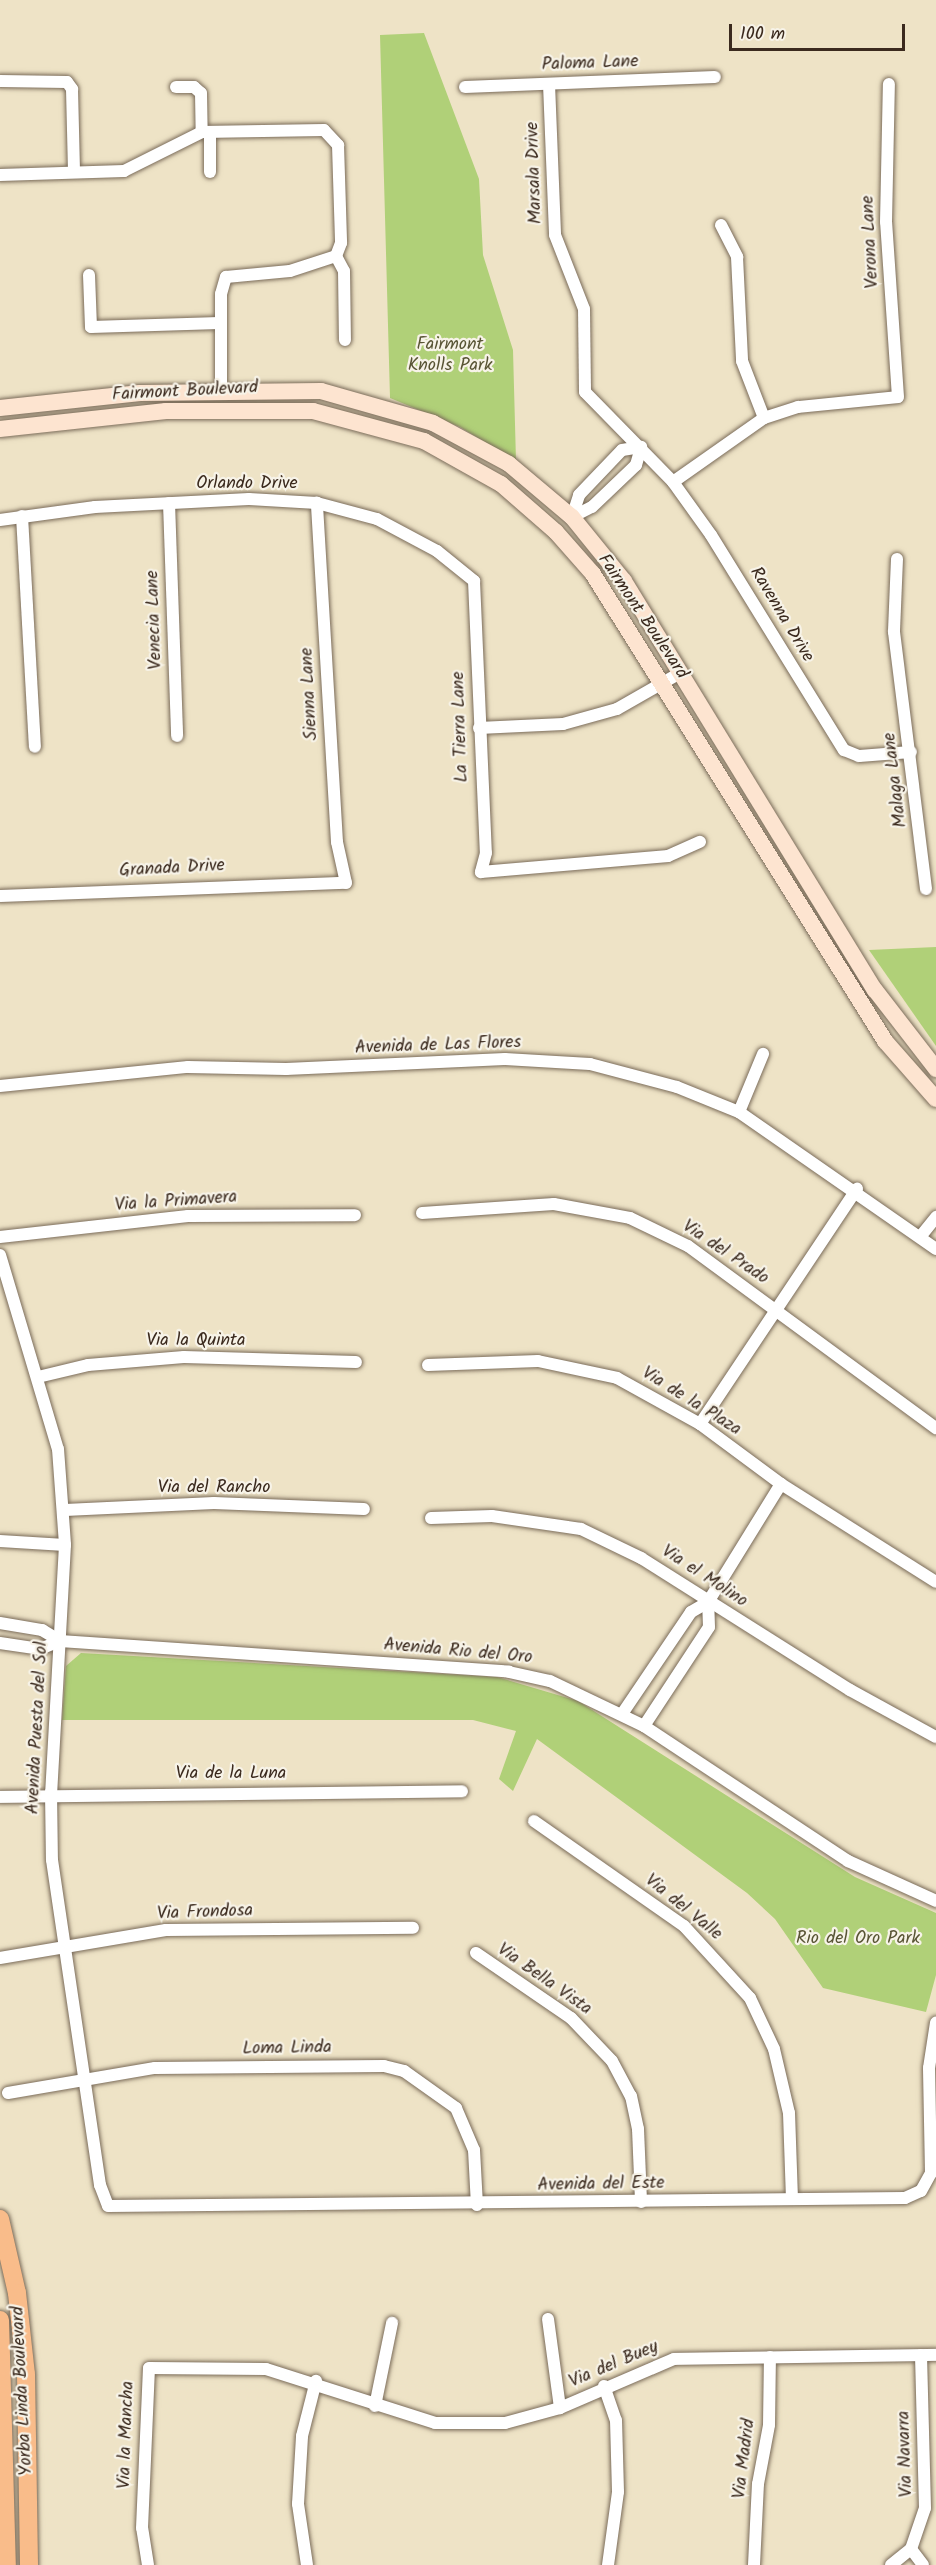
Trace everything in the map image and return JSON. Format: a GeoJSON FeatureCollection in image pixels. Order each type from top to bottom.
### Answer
{"type":"FeatureCollection","features":[{"type":"Feature","properties":{"kind":"main road","name":"Fairmont Boulevard"},"geometry":{"type":"LineString","coordinates":[[0,408],[221,389],[321,391],[394,408],[509,464],[572,517],[624,580],[875,990],[936,1069]]}},
{"type":"Feature","properties":{"kind":"main road"},"geometry":{"type":"LineString","coordinates":[[221,389],[221,409]]}},
{"type":"Feature","properties":{"kind":"main road","name":"Fairmont Boulevard"},"geometry":{"type":"LineString","coordinates":[[0,429],[49,420],[221,409],[313,411],[424,441],[501,484],[556,532],[593,574],[885,1041],[936,1099]]}},
{"type":"Feature","properties":{"kind":"main road"},"geometry":{"type":"LineString","coordinates":[[556,532],[572,517]]}},
{"type":"Feature","properties":{"kind":"main road","name":"Yorba Linda Boulevard"},"geometry":{"type":"LineString","coordinates":[[0,2219],[17,2293],[26,2374],[29,2565]]}},
{"type":"Feature","properties":{"kind":"main road","name":"Yorba Linda Boulevard"},"geometry":{"type":"LineString","coordinates":[[0,2320],[7,2565]]}},
{"type":"Feature","properties":{"kind":"street","name":"Paloma Lane"},"geometry":{"type":"LineString","coordinates":[[465,87],[716,77]]}},
{"type":"Feature","properties":{"kind":"street"},"geometry":{"type":"LineString","coordinates":[[0,81],[61,78],[72,88],[74,172]]}},
{"type":"Feature","properties":{"kind":"street","name":"Marsala Drive"},"geometry":{"type":"LineString","coordinates":[[549,84],[555,235],[584,309],[585,392],[641,447]]}},
{"type":"Feature","properties":{"kind":"street","name":"Verona Lane"},"geometry":{"type":"LineString","coordinates":[[764,418],[818,404],[898,397],[886,222],[889,84]]}},
{"type":"Feature","properties":{"kind":"street"},"geometry":{"type":"LineString","coordinates":[[176,87],[194,87],[201,93],[210,172]]}},
{"type":"Feature","properties":{"kind":"street"},"geometry":{"type":"LineString","coordinates":[[0,175],[124,171],[206,133],[324,130],[338,145],[341,243],[336,256],[344,271],[345,340]]}},
{"type":"Feature","properties":{"kind":"street"},"geometry":{"type":"LineString","coordinates":[[673,482],[764,418],[742,361],[737,257],[721,225]]}},
{"type":"Feature","properties":{"kind":"street"},"geometry":{"type":"LineString","coordinates":[[221,389],[219,323],[226,277],[290,271],[336,256]]}},
{"type":"Feature","properties":{"kind":"street"},"geometry":{"type":"LineString","coordinates":[[89,274],[91,327],[219,323]]}},
{"type":"Feature","properties":{"kind":"street"},"geometry":{"type":"LineString","coordinates":[[641,447],[636,465],[592,507],[572,517],[579,495],[622,450],[641,447]]}},
{"type":"Feature","properties":{"kind":"street","name":"Ravenna Drive"},"geometry":{"type":"LineString","coordinates":[[641,447],[673,482],[711,535],[844,750],[859,756],[911,752]]}},
{"type":"Feature","properties":{"kind":"street","name":"Orlando Drive"},"geometry":{"type":"LineString","coordinates":[[0,520],[169,503],[317,503],[377,519],[418,539],[474,580]]}},
{"type":"Feature","properties":{"kind":"street","name":"Venecia Lane"},"geometry":{"type":"LineString","coordinates":[[169,503],[177,736]]}},
{"type":"Feature","properties":{"kind":"street","name":"Sienna Lane"},"geometry":{"type":"LineString","coordinates":[[317,503],[337,842],[346,883]]}},
{"type":"Feature","properties":{"kind":"street"},"geometry":{"type":"LineString","coordinates":[[22,516],[36,747]]}},
{"type":"Feature","properties":{"kind":"street","name":"Malaga Lane"},"geometry":{"type":"LineString","coordinates":[[897,560],[894,632],[911,752],[926,889]]}},
{"type":"Feature","properties":{"kind":"street","name":"La Tierra Lane"},"geometry":{"type":"LineString","coordinates":[[474,580],[486,853],[481,872],[668,856],[700,842]]}},
{"type":"Feature","properties":{"kind":"street"},"geometry":{"type":"LineString","coordinates":[[479,728],[563,724],[617,709],[680,673]]}},
{"type":"Feature","properties":{"kind":"street","name":"Granada Drive"},"geometry":{"type":"LineString","coordinates":[[0,896],[346,883]]}},
{"type":"Feature","properties":{"kind":"street"},"geometry":{"type":"LineString","coordinates":[[739,1112],[763,1054]]}},
{"type":"Feature","properties":{"kind":"street","name":"Avenida de Las Flores"},"geometry":{"type":"LineString","coordinates":[[0,1086],[188,1066],[286,1070],[505,1059],[590,1064],[677,1087],[739,1112],[857,1189],[936,1249]]}},
{"type":"Feature","properties":{"kind":"street"},"geometry":{"type":"LineString","coordinates":[[700,1424],[857,1189]]}},
{"type":"Feature","properties":{"kind":"street","name":"Via del Prado"},"geometry":{"type":"LineString","coordinates":[[422,1214],[554,1204],[630,1218],[688,1246],[936,1428]]}},
{"type":"Feature","properties":{"kind":"street","name":"Via la Primavera"},"geometry":{"type":"LineString","coordinates":[[0,1237],[188,1216],[355,1215]]}},
{"type":"Feature","properties":{"kind":"street"},"geometry":{"type":"LineString","coordinates":[[920,1237],[936,1216]]}},
{"type":"Feature","properties":{"kind":"street","name":"Avenida Puesta del Sol"},"geometry":{"type":"LineString","coordinates":[[0,1255],[58,1449],[65,1510],[51,1792],[62,1946],[86,2078],[100,2185],[108,2206]]}},
{"type":"Feature","properties":{"kind":"street","name":"Via la Quinta"},"geometry":{"type":"LineString","coordinates":[[38,1377],[88,1365],[173,1358],[356,1362]]}},
{"type":"Feature","properties":{"kind":"street","name":"Via de la Plaza"},"geometry":{"type":"LineString","coordinates":[[428,1365],[538,1361],[583,1368],[617,1378],[700,1424],[781,1484],[936,1582]]}},
{"type":"Feature","properties":{"kind":"street"},"geometry":{"type":"LineString","coordinates":[[622,1714],[691,1612],[708,1602],[781,1484]]}},
{"type":"Feature","properties":{"kind":"street","name":"Via del Rancho"},"geometry":{"type":"LineString","coordinates":[[65,1510],[214,1503],[364,1509]]}},
{"type":"Feature","properties":{"kind":"street","name":"Via el Molino"},"geometry":{"type":"LineString","coordinates":[[431,1518],[492,1516],[581,1529],[641,1558],[708,1602],[936,1737]]}},
{"type":"Feature","properties":{"kind":"street"},"geometry":{"type":"LineString","coordinates":[[0,1541],[65,1545]]}},
{"type":"Feature","properties":{"kind":"street"},"geometry":{"type":"LineString","coordinates":[[644,1726],[709,1627],[708,1602]]}},
{"type":"Feature","properties":{"kind":"street","name":"Avenida Rio del Oro"},"geometry":{"type":"LineString","coordinates":[[0,1623],[42,1630],[60,1641]]}},
{"type":"Feature","properties":{"kind":"street","name":"Avenida Rio del Oro"},"geometry":{"type":"LineString","coordinates":[[0,1643],[40,1649],[60,1641],[509,1671],[550,1681],[644,1726],[848,1861],[936,1901]]}},
{"type":"Feature","properties":{"kind":"street","name":"Via de la Luna"},"geometry":{"type":"LineString","coordinates":[[0,1797],[51,1792],[462,1791]]}},
{"type":"Feature","properties":{"kind":"street","name":"Via del Valle"},"geometry":{"type":"LineString","coordinates":[[534,1821],[684,1926],[750,1998],[774,2049],[789,2113],[792,2196]]}},
{"type":"Feature","properties":{"kind":"street","name":"Via Frondosa"},"geometry":{"type":"LineString","coordinates":[[0,1958],[166,1930],[413,1928]]}},
{"type":"Feature","properties":{"kind":"street","name":"Via Bella Vista"},"geometry":{"type":"LineString","coordinates":[[476,1953],[571,2018],[612,2061],[632,2096],[638,2129],[641,2202]]}},
{"type":"Feature","properties":{"kind":"street","name":"Avenida del Este"},"geometry":{"type":"LineString","coordinates":[[108,2206],[477,2205],[792,2196],[905,2198],[921,2191],[931,2173],[929,2068],[936,2023]]}},
{"type":"Feature","properties":{"kind":"street","name":"Loma Linda"},"geometry":{"type":"LineString","coordinates":[[8,2093],[155,2068],[384,2066],[404,2070],[456,2108],[474,2150],[477,2205]]}},
{"type":"Feature","properties":{"kind":"street"},"geometry":{"type":"LineString","coordinates":[[548,2319],[560,2408]]}},
{"type":"Feature","properties":{"kind":"street"},"geometry":{"type":"LineString","coordinates":[[375,2406],[392,2322]]}},
{"type":"Feature","properties":{"kind":"street","name":"Via Navarra"},"geometry":{"type":"LineString","coordinates":[[911,2549],[926,2508],[921,2355]]}},
{"type":"Feature","properties":{"kind":"street","name":"Via del Buey"},"geometry":{"type":"LineString","coordinates":[[316,2381],[375,2406],[435,2422],[505,2423],[560,2408],[604,2386],[674,2359],[936,2355]]}},
{"type":"Feature","properties":{"kind":"street","name":"Via Madrid"},"geometry":{"type":"LineString","coordinates":[[754,2565],[758,2484],[769,2425],[770,2357]]}},
{"type":"Feature","properties":{"kind":"street","name":"Via la Mancha"},"geometry":{"type":"LineString","coordinates":[[148,2565],[142,2528],[148,2367],[266,2368],[316,2381]]}},
{"type":"Feature","properties":{"kind":"street"},"geometry":{"type":"LineString","coordinates":[[307,2565],[298,2504],[302,2436],[316,2381]]}},
{"type":"Feature","properties":{"kind":"street"},"geometry":{"type":"LineString","coordinates":[[604,2386],[616,2420],[618,2492],[608,2565]]}},
{"type":"Feature","properties":{"kind":"street"},"geometry":{"type":"LineString","coordinates":[[891,2565],[911,2549],[923,2565]]}},
{"type":"Feature","properties":{"kind":"green space","name":"Fairmont Knolls Park"},"geometry":{"type":"Polygon","coordinates":[[[424,33],[479,179],[483,255],[513,350],[516,461],[460,427],[390,398],[380,35],[424,33]]]}},
{"type":"Feature","properties":{"kind":"green space"},"geometry":{"type":"Polygon","coordinates":[[[936,947],[936,1046],[869,950],[936,947]]]}},
{"type":"Feature","properties":{"kind":"green space","name":"Rio del Oro Park"},"geometry":{"type":"Polygon","coordinates":[[[81,1653],[497,1677],[578,1701],[855,1877],[936,1913],[936,1975],[926,2012],[823,1988],[775,1919],[747,1893],[537,1739],[513,1791],[499,1779],[516,1731],[473,1720],[62,1720],[66,1666],[81,1653]]]}}]}
